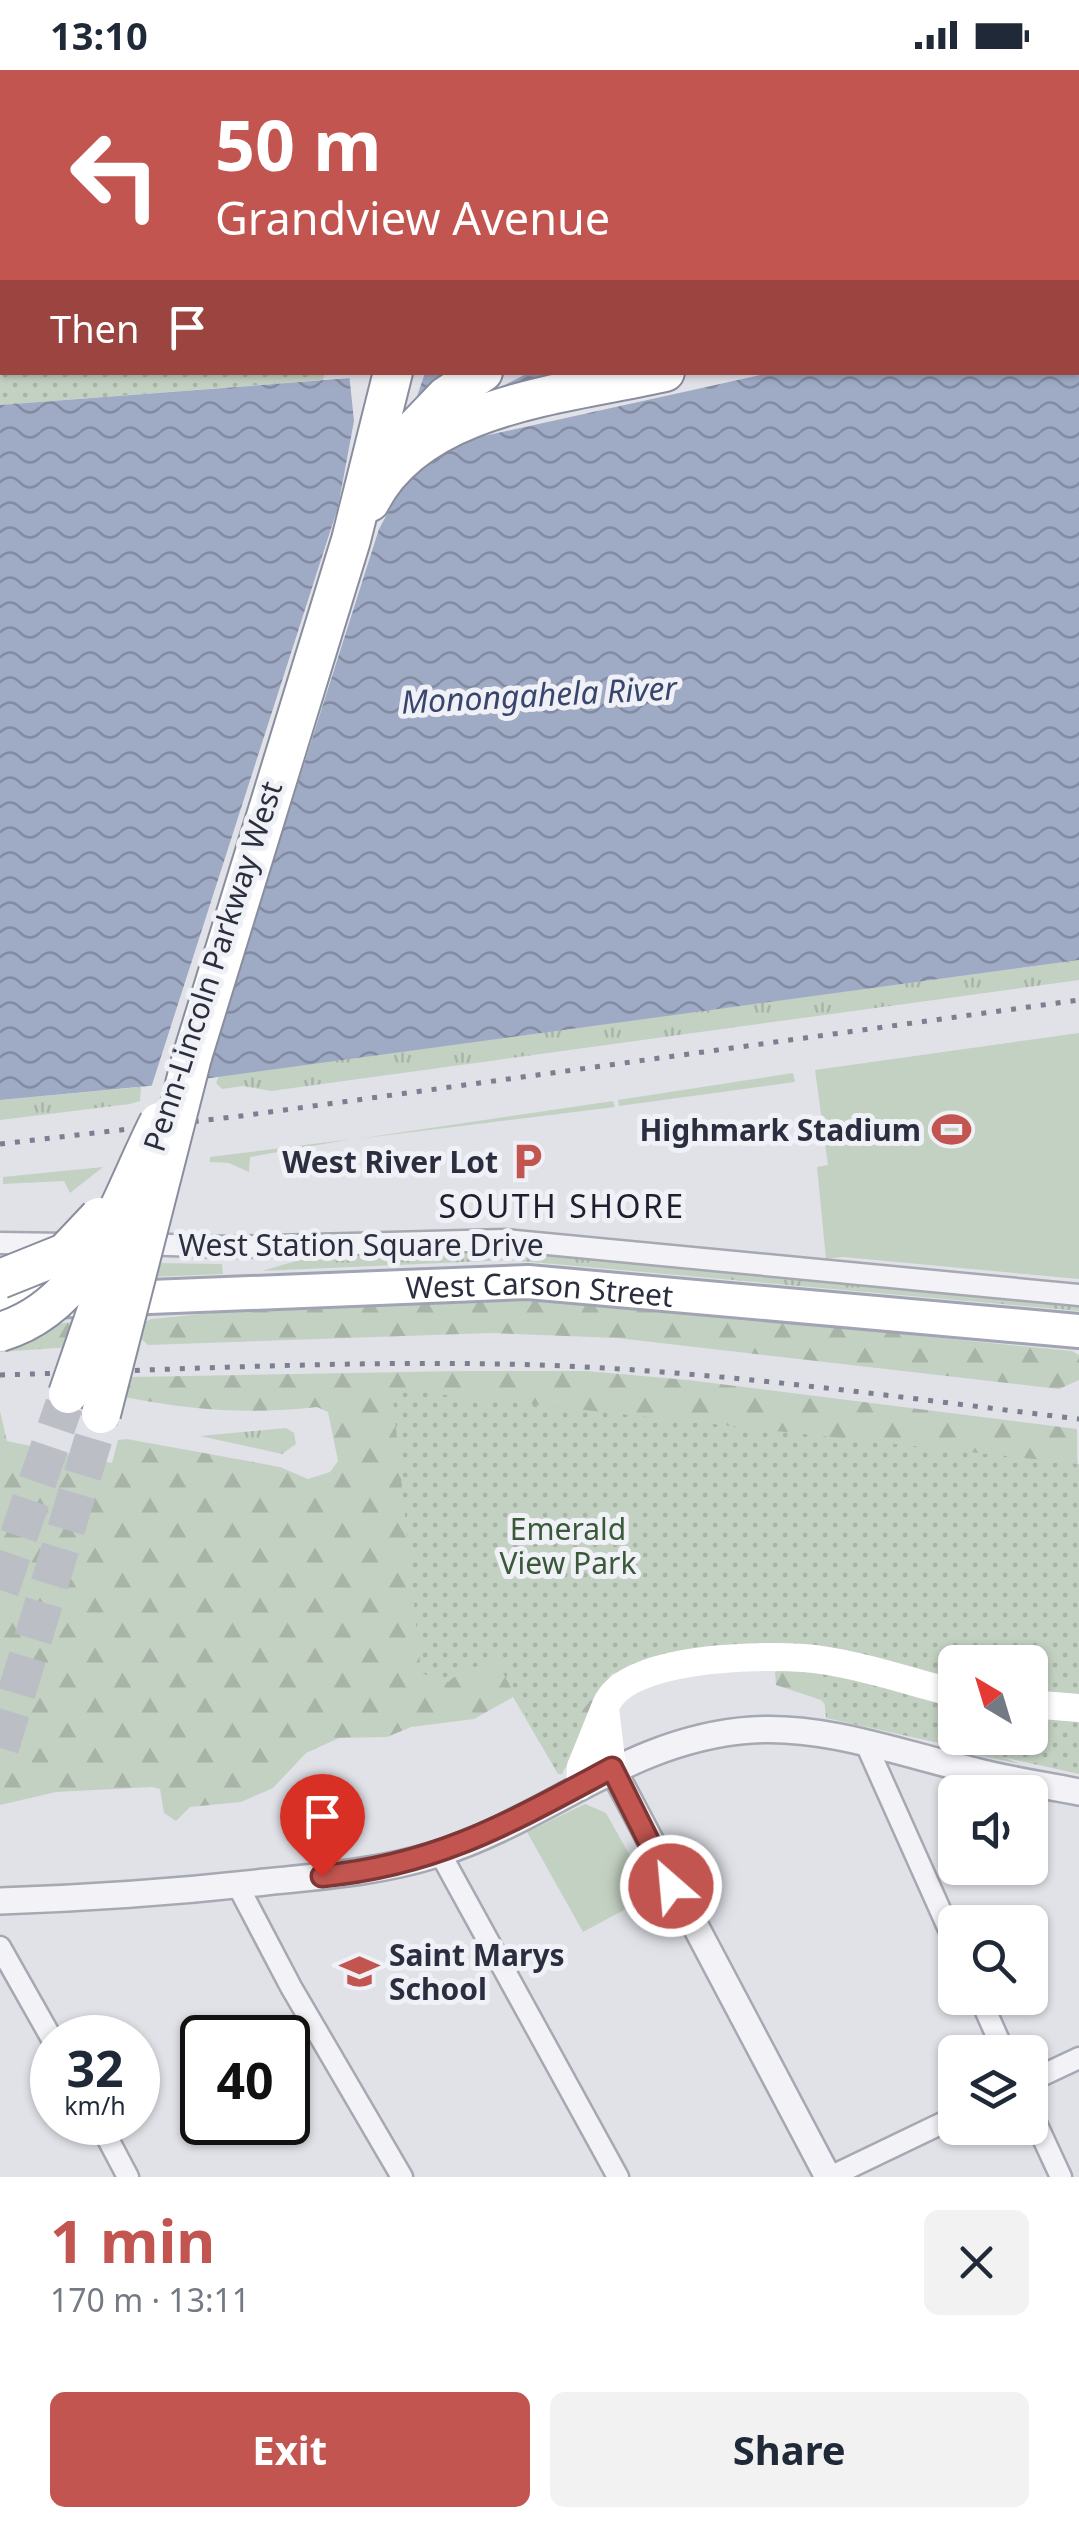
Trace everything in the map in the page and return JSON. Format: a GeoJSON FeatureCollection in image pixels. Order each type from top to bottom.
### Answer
{"type":"FeatureCollection","features":[{"type":"Feature","properties":{"kind":"highway"},"geometry":{"type":"LineString","coordinates":[[351,532],[388,392],[369,375]]}},
{"type":"Feature","properties":{"kind":"highway"},"geometry":{"type":"LineString","coordinates":[[351,532],[370,486],[405,439],[446,396],[478,375]]}},
{"type":"Feature","properties":{"kind":"highway"},"geometry":{"type":"LineString","coordinates":[[351,532],[387,473],[424,440],[497,410],[652,375]]}},
{"type":"Feature","properties":{"kind":"highway","name":"Penn-Lincoln Parkway West"},"geometry":{"type":"LineString","coordinates":[[66,1399],[190,1052],[351,532]]}},
{"type":"Feature","properties":{"kind":"highway"},"geometry":{"type":"LineString","coordinates":[[0,1279],[48,1262],[86,1235],[190,1052]]}},
{"type":"Feature","properties":{"kind":"highway"},"geometry":{"type":"LineString","coordinates":[[0,1332],[48,1308],[86,1268],[190,1052]]}},
{"type":"Feature","properties":{"kind":"highway","name":"Penn-Lincoln Parkway West"},"geometry":{"type":"LineString","coordinates":[[101,1414],[190,1052]]}},
{"type":"Feature","properties":{"kind":"main road","name":"West Carson Street"},"geometry":{"type":"LineString","coordinates":[[0,1303],[528,1282],[1079,1331]]}},
{"type":"Feature","properties":{"kind":"main road"},"geometry":{"type":"LineString","coordinates":[[580,1786],[590,1739],[612,1692],[631,1680],[667,1668],[734,1659],[807,1658],[938,1689]]}},
{"type":"Feature","properties":{"kind":"main road"},"geometry":{"type":"LineString","coordinates":[[1048,1705],[1079,1708]]}},
{"type":"Feature","properties":{"kind":"main road"},"geometry":{"type":"LineString","coordinates":[[605,1708],[612,1768]]}},
{"type":"Feature","properties":{"kind":"street","name":"West Station Square Drive"},"geometry":{"type":"LineString","coordinates":[[0,1243],[230,1247],[505,1240],[1079,1296]]}},
{"type":"Feature","properties":{"kind":"street"},"geometry":{"type":"LineString","coordinates":[[0,1901],[141,1896],[382,1870],[440,1853],[518,1820],[612,1768],[677,1743],[755,1729],[792,1730],[866,1744],[1079,1792]]}},
{"type":"Feature","properties":{"kind":"street"},"geometry":{"type":"LineString","coordinates":[[866,1744],[938,1905]]}},
{"type":"Feature","properties":{"kind":"street"},"geometry":{"type":"LineString","coordinates":[[612,1768],[829,2177],[938,2125]]}},
{"type":"Feature","properties":{"kind":"street"},"geometry":{"type":"LineString","coordinates":[[440,1853],[618,2177]]}},
{"type":"Feature","properties":{"kind":"street"},"geometry":{"type":"LineString","coordinates":[[238,1886],[291,1987],[402,2177]]}},
{"type":"Feature","properties":{"kind":"street"},"geometry":{"type":"LineString","coordinates":[[0,1947],[39,2015]]}},
{"type":"Feature","properties":{"kind":"street"},"geometry":{"type":"LineString","coordinates":[[1048,2073],[1079,2058]]}},
{"type":"Feature","properties":{"kind":"street"},"geometry":{"type":"LineString","coordinates":[[111,2145],[128,2177]]}},
{"type":"Feature","properties":{"kind":"street"},"geometry":{"type":"LineString","coordinates":[[1046,2145],[1061,2177]]}},
{"type":"Feature","properties":{"kind":"green space"},"geometry":{"type":"Polygon","coordinates":[[[0,375],[324,375],[323,380],[0,405],[0,375]]]}},
{"type":"Feature","properties":{"kind":"green space"},"geometry":{"type":"Polygon","coordinates":[[[1079,960],[1079,980],[271,1091],[243,1086],[222,1089],[216,1083],[219,1076],[1079,960]]]}},
{"type":"Feature","properties":{"kind":"green space","name":"Highmark Stadium"},"geometry":{"type":"Polygon","coordinates":[[[1079,1033],[1079,1279],[843,1257],[826,1259],[817,1167],[828,1165],[815,1070],[1079,1033]]]}},
{"type":"Feature","properties":{"kind":"green space"},"geometry":{"type":"Polygon","coordinates":[[[793,1073],[795,1082],[619,1106],[618,1100],[793,1073]]]}},
{"type":"Feature","properties":{"kind":"green space"},"geometry":{"type":"Polygon","coordinates":[[[141,1087],[140,1101],[130,1104],[0,1120],[0,1100],[141,1087]]]}},
{"type":"Feature","properties":{"kind":"green space"},"geometry":{"type":"Polygon","coordinates":[[[613,1101],[615,1107],[356,1139],[613,1101]]]}},
{"type":"Feature","properties":{"kind":"green space"},"geometry":{"type":"Polygon","coordinates":[[[352,1139],[250,1157],[249,1172],[229,1163],[210,1162],[210,1157],[352,1139]]]}},
{"type":"Feature","properties":{"kind":"green space"},"geometry":{"type":"Polygon","coordinates":[[[103,1167],[70,1193],[64,1181],[3,1184],[3,1177],[103,1167]]]}},
{"type":"Feature","properties":{"kind":"green space"},"geometry":{"type":"Polygon","coordinates":[[[512,1250],[1079,1305],[1079,1311],[509,1260],[262,1271],[323,1253],[512,1250]]]}},
{"type":"Feature","properties":{"kind":"green space"},"geometry":{"type":"Polygon","coordinates":[[[153,1263],[222,1264],[223,1274],[150,1277],[153,1263]]]}},
{"type":"Feature","properties":{"kind":"green space"},"geometry":{"type":"Polygon","coordinates":[[[535,1298],[1072,1351],[1079,1355],[1079,1380],[1059,1389],[617,1338],[490,1333],[148,1345],[138,1336],[143,1323],[151,1319],[303,1304],[535,1298]]]}},
{"type":"Feature","properties":{"kind":"green space"},"geometry":{"type":"Polygon","coordinates":[[[80,1321],[71,1347],[0,1352],[0,1344],[40,1326],[80,1321]]]}},
{"type":"Feature","properties":{"kind":"green space"},"geometry":{"type":"Polygon","coordinates":[[[586,1371],[688,1380],[1077,1429],[1079,1693],[1048,1673],[1048,1645],[938,1645],[938,1660],[820,1645],[609,1672],[562,1774],[558,1774],[513,1697],[474,1719],[411,1727],[387,1737],[339,1738],[306,1753],[273,1788],[241,1802],[190,1807],[176,1821],[164,1813],[160,1789],[152,1787],[56,1792],[0,1805],[0,1411],[7,1441],[112,1463],[118,1440],[127,1439],[280,1467],[308,1479],[330,1472],[338,1461],[328,1412],[317,1407],[244,1411],[124,1397],[130,1377],[586,1371]]]}},
{"type":"Feature","properties":{"kind":"green space","name":"Emerald View Park"},"geometry":{"type":"Polygon","coordinates":[[[392,1389],[1079,1464],[1079,1774],[993,1755],[1048,1755],[1048,1645],[938,1645],[938,1743],[826,1718],[819,1648],[669,1654],[612,1674],[581,1712],[566,1767],[558,1774],[497,1662],[464,1669],[448,1682],[421,1673],[392,1389]]]}},
{"type":"Feature","properties":{"kind":"green space"},"geometry":{"type":"Polygon","coordinates":[[[286,1428],[294,1433],[296,1444],[282,1454],[200,1436],[286,1428]]]}},
{"type":"Feature","properties":{"kind":"green space"},"geometry":{"type":"Polygon","coordinates":[[[781,1669],[829,1674],[938,1728],[938,1734],[829,1709],[821,1700],[776,1685],[775,1672],[781,1669]]]}},
{"type":"Feature","properties":{"kind":"green space"},"geometry":{"type":"Polygon","coordinates":[[[977,1755],[997,1755],[1020,1764],[977,1755]]]}},
{"type":"Feature","properties":{"kind":"green space"},"geometry":{"type":"Polygon","coordinates":[[[585,1804],[606,1813],[652,1895],[583,1932],[527,1832],[585,1804]]]}},
{"type":"Feature","properties":{"kind":"water","name":"Monongahela River"},"geometry":{"type":"Polygon","coordinates":[[[392,375],[1079,375],[1079,960],[159,1085],[0,1100],[0,405],[392,375]]]}},
{"type":"Feature","properties":{"kind":"pier"},"geometry":{"type":"Polygon","coordinates":[[[349,375],[424,375],[411,414],[456,375],[524,375],[491,392],[608,375],[761,375],[466,440],[410,472],[379,529],[202,1084],[150,1091],[338,507],[354,421],[349,375]]]}},
{"type":"Feature","properties":{"kind":"tunnel"},"geometry":{"type":"LineString","coordinates":[[0,1590],[64,1405]]}},
{"type":"Feature","properties":{"kind":"tunnel"},"geometry":{"type":"LineString","coordinates":[[0,1748],[101,1414]]}},
{"type":"Feature","properties":{"kind":"railway"},"geometry":{"type":"LineString","coordinates":[[0,1144],[241,1116],[1079,1000]]}},
{"type":"Feature","properties":{"kind":"railway"},"geometry":{"type":"LineString","coordinates":[[0,1375],[374,1364],[572,1366],[790,1384],[1079,1419]]}},
{"type":"Feature","properties":{"kind":"place","name":"Highmark Stadium"},"geometry":{"type":"Point","coordinates":[951,1129]}},
{"type":"Feature","properties":{"kind":"place","name":"West River Lot"},"geometry":{"type":"Point","coordinates":[528,1161]}},
{"type":"Feature","properties":{"kind":"place","name":"Saint Marys School"},"geometry":{"type":"Point","coordinates":[359,1971]}},
{"type":"Feature","properties":{"kind":"district","name":"SOUTH SHORE"},"geometry":{"type":"Point","coordinates":[562,1205]}},
{"type":"Feature","properties":{"kind":"route"},"geometry":{"type":"LineString","coordinates":[[322,1876],[382,1870],[440,1853],[518,1820],[612,1768],[671,1886]]}}]}
